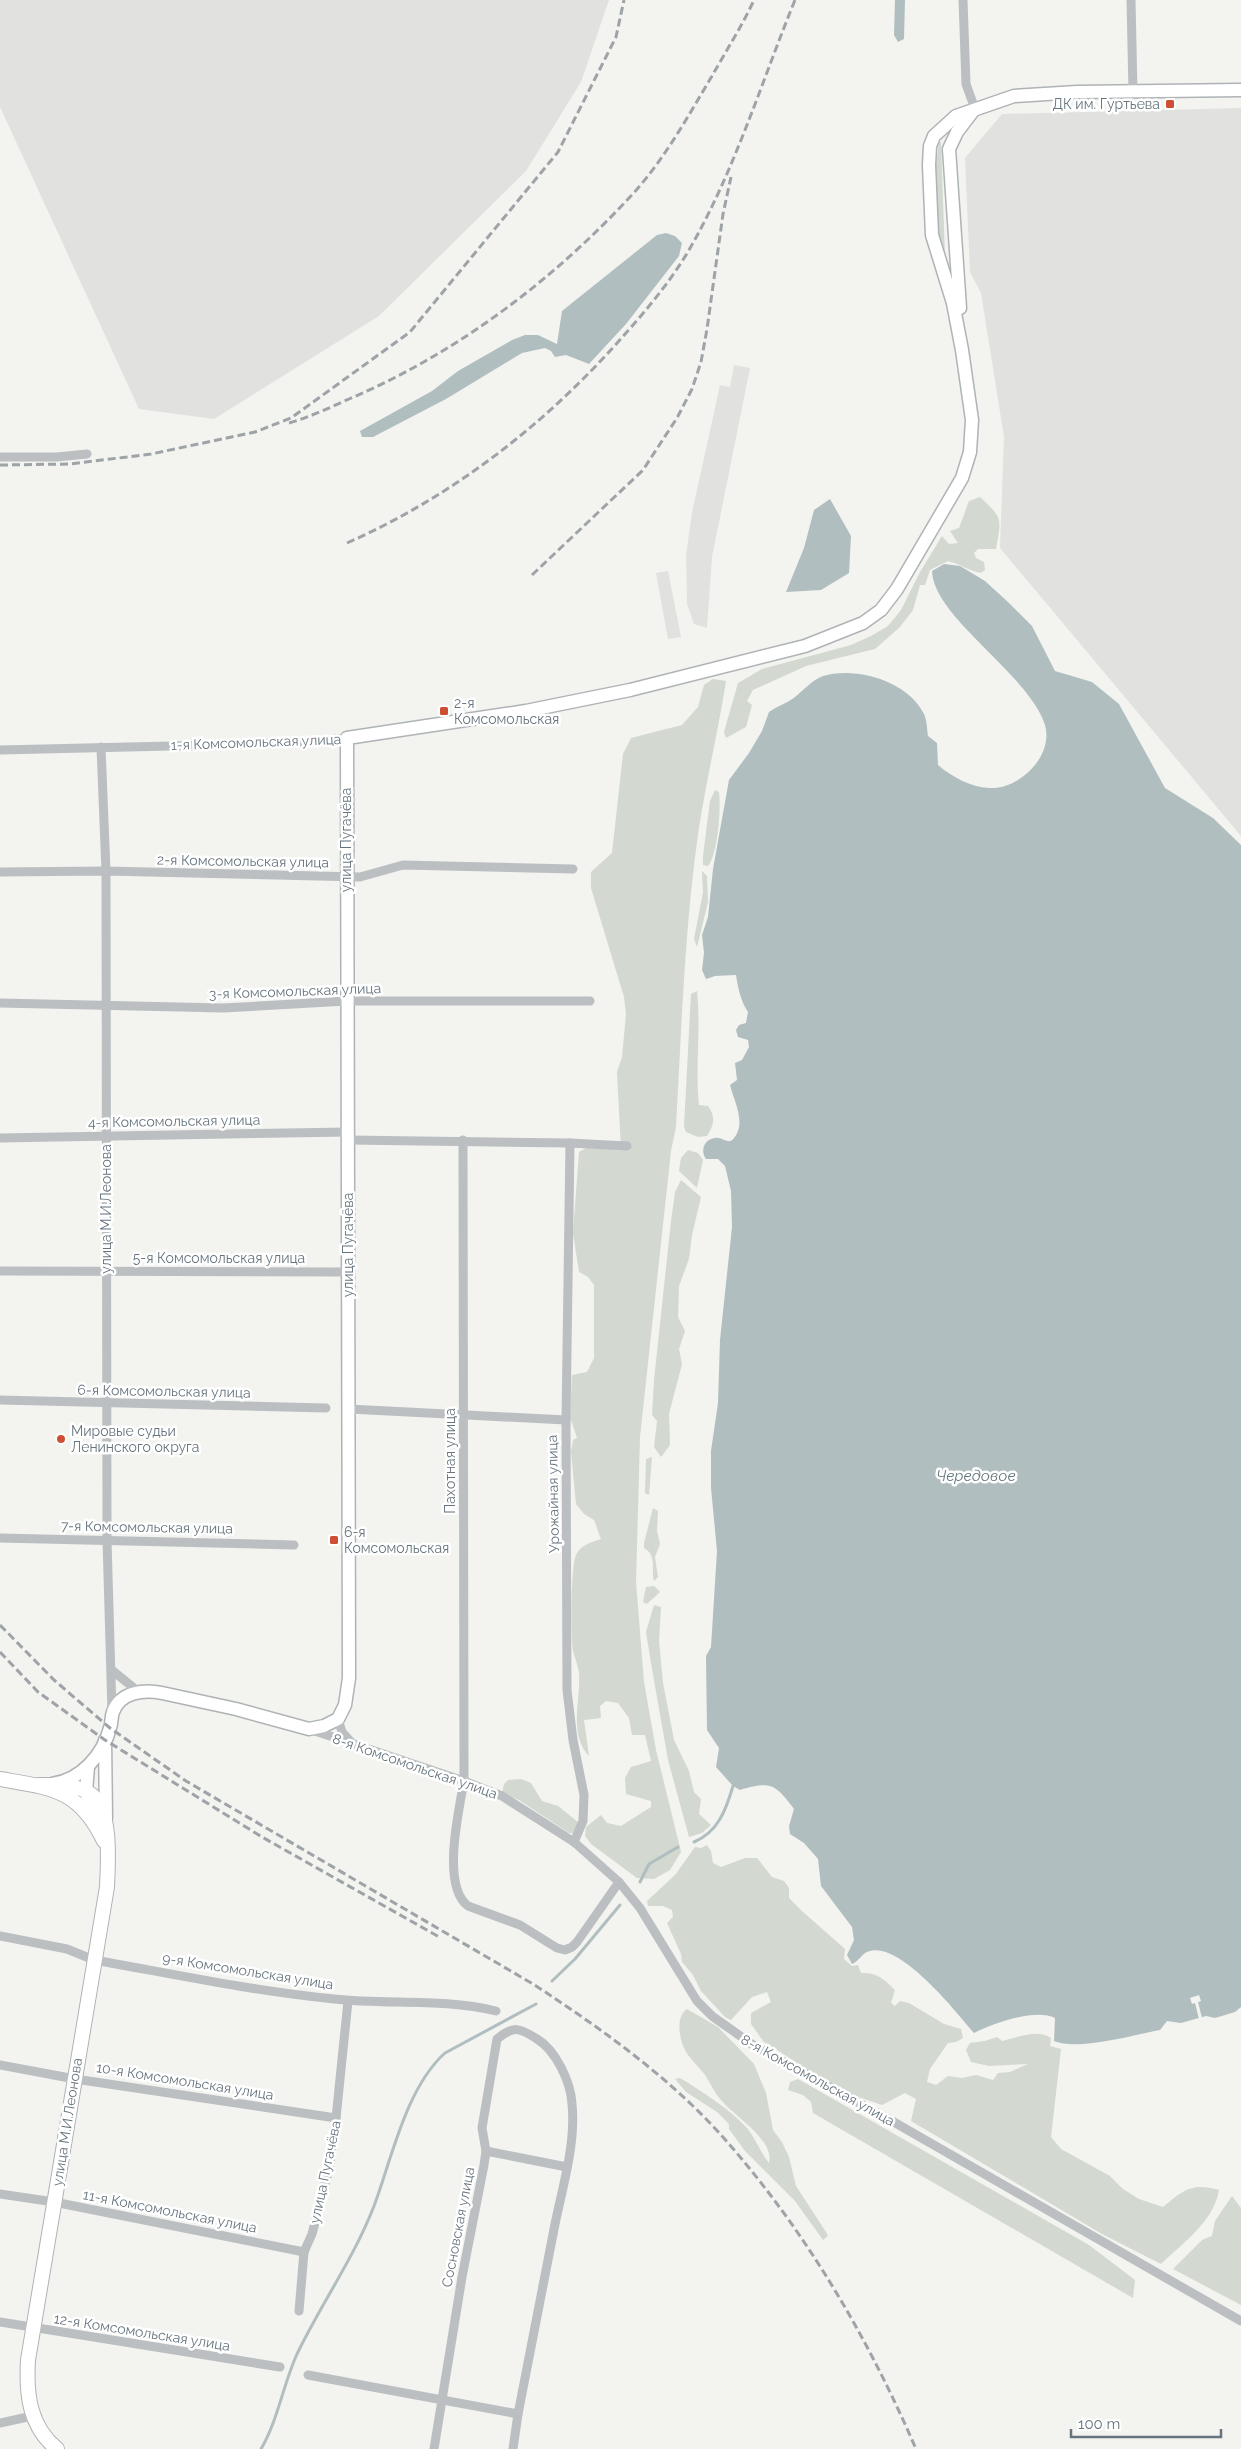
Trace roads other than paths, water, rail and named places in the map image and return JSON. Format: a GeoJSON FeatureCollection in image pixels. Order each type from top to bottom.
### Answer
{"type":"FeatureCollection","features":[{"type":"Feature","properties":{"kind":"main road"},"geometry":{"type":"LineString","coordinates":[[962,350],[953,303],[932,235],[929,193],[930,146],[934,136],[942,127],[956,116],[1014,96],[1241,90]]}},
{"type":"Feature","properties":{"kind":"main road"},"geometry":{"type":"LineString","coordinates":[[962,350],[949,149],[957,132],[975,109]]}},
{"type":"Feature","properties":{"kind":"main road","name":"1-я Комсомольская улица"},"geometry":{"type":"LineString","coordinates":[[347,738],[534,709],[630,690],[805,646],[840,634],[863,623],[881,610],[897,589],[962,478],[970,452],[972,420],[962,350]]}},
{"type":"Feature","properties":{"kind":"main road","name":"улица Пугачёва"},"geometry":{"type":"LineString","coordinates":[[338,1719],[345,1705],[349,1678],[347,738]]}},
{"type":"Feature","properties":{"kind":"main road","name":"8-я Комсомольская улица"},"geometry":{"type":"LineString","coordinates":[[112,1712],[127,1695],[151,1691],[236,1709],[309,1729]]}},
{"type":"Feature","properties":{"kind":"main road"},"geometry":{"type":"LineString","coordinates":[[110,1728],[123,1708],[140,1693]]}},
{"type":"Feature","properties":{"kind":"main road","name":"улица М.И.Леонова"},"geometry":{"type":"LineString","coordinates":[[105,1740],[110,1728],[112,1712]]}},
{"type":"Feature","properties":{"kind":"main road"},"geometry":{"type":"LineString","coordinates":[[309,1729],[324,1726],[338,1719]]}},
{"type":"Feature","properties":{"kind":"main road"},"geometry":{"type":"LineString","coordinates":[[86,1792],[88,1768],[105,1740]]}},
{"type":"Feature","properties":{"kind":"main road"},"geometry":{"type":"LineString","coordinates":[[100,1821],[105,1740]]}},
{"type":"Feature","properties":{"kind":"main road"},"geometry":{"type":"LineString","coordinates":[[39,1785],[67,1780],[88,1768]]}},
{"type":"Feature","properties":{"kind":"main road"},"geometry":{"type":"LineString","coordinates":[[0,1779],[39,1785],[67,1786],[86,1792],[96,1800],[100,1821]]}},
{"type":"Feature","properties":{"kind":"main road"},"geometry":{"type":"LineString","coordinates":[[39,1785],[69,1793],[86,1792],[97,1788],[104,1780]]}},
{"type":"Feature","properties":{"kind":"main road"},"geometry":{"type":"LineString","coordinates":[[57,1790],[79,1804],[100,1821]]}},
{"type":"Feature","properties":{"kind":"main road","name":"улица М.И.Леонова"},"geometry":{"type":"LineString","coordinates":[[32,2416],[28,2398],[28,2367],[33,2328],[107,1888],[107,1846],[100,1821]]}},
{"type":"Feature","properties":{"kind":"main road"},"geometry":{"type":"LineString","coordinates":[[32,2416],[39,2429],[57,2449]]}},
{"type":"Feature","properties":{"kind":"street"},"geometry":{"type":"LineString","coordinates":[[963,0],[966,84],[975,109]]}},
{"type":"Feature","properties":{"kind":"street"},"geometry":{"type":"LineString","coordinates":[[1131,0],[1133,92]]}},
{"type":"Feature","properties":{"kind":"street"},"geometry":{"type":"LineString","coordinates":[[0,457],[57,457],[87,454]]}},
{"type":"Feature","properties":{"kind":"street","name":"1-я Комсомольская улица"},"geometry":{"type":"LineString","coordinates":[[0,750],[293,743],[347,738]]}},
{"type":"Feature","properties":{"kind":"street","name":"улица М.И.Леонова"},"geometry":{"type":"LineString","coordinates":[[101,747],[106,871],[106,1403],[107,1540],[112,1712]]}},
{"type":"Feature","properties":{"kind":"street","name":"2-я Комсомольская улица"},"geometry":{"type":"LineString","coordinates":[[0,872],[106,871],[346,877],[371,876],[386,869],[403,865],[573,869]]}},
{"type":"Feature","properties":{"kind":"street","name":"3-я Комсомольская улица"},"geometry":{"type":"LineString","coordinates":[[0,1003],[223,1008],[347,1001],[590,1001]]}},
{"type":"Feature","properties":{"kind":"street","name":"4-я Комсомольская улица"},"geometry":{"type":"LineString","coordinates":[[0,1138],[348,1136],[627,1146]]}},
{"type":"Feature","properties":{"kind":"street","name":"Пахотная улица"},"geometry":{"type":"LineString","coordinates":[[463,1140],[464,1781],[455,1847],[454,1872],[461,1900],[494,1916],[520,1925],[557,1948],[565,1950],[577,1942],[619,1882]]}},
{"type":"Feature","properties":{"kind":"street","name":"Урожайная улица"},"geometry":{"type":"LineString","coordinates":[[570,1143],[566,1420],[567,1690],[573,1740],[584,1795],[583,1821],[574,1842]]}},
{"type":"Feature","properties":{"kind":"street","name":"5-я Комсомольская улица"},"geometry":{"type":"LineString","coordinates":[[0,1271],[348,1272]]}},
{"type":"Feature","properties":{"kind":"street","name":"6-я Комсомольская улица"},"geometry":{"type":"LineString","coordinates":[[0,1400],[326,1408]]}},
{"type":"Feature","properties":{"kind":"street"},"geometry":{"type":"LineString","coordinates":[[349,1409],[566,1420]]}},
{"type":"Feature","properties":{"kind":"street","name":"7-я Комсомольская улица"},"geometry":{"type":"LineString","coordinates":[[0,1538],[294,1544]]}},
{"type":"Feature","properties":{"kind":"street"},"geometry":{"type":"LineString","coordinates":[[112,1671],[140,1693]]}},
{"type":"Feature","properties":{"kind":"street"},"geometry":{"type":"LineString","coordinates":[[338,1719],[342,1732],[351,1742]]}},
{"type":"Feature","properties":{"kind":"street","name":"8-я Комсомольская улица"},"geometry":{"type":"LineString","coordinates":[[309,1729],[464,1781],[502,1796],[574,1842],[619,1882],[640,1908],[697,2000],[735,2033],[753,2045],[892,2121],[1241,2321]]}},
{"type":"Feature","properties":{"kind":"street","name":"9-я Комсомольская улица"},"geometry":{"type":"LineString","coordinates":[[0,1936],[67,1948],[94,1960],[302,1996],[348,2001],[466,2004],[496,2011]]}},
{"type":"Feature","properties":{"kind":"street","name":"улица Пугачёва"},"geometry":{"type":"LineString","coordinates":[[299,2311],[304,2252],[312,2234],[328,2169],[336,2118],[348,2001]]}},
{"type":"Feature","properties":{"kind":"street","name":"Сосновская улица"},"geometry":{"type":"LineString","coordinates":[[434,2449],[462,2277],[486,2151],[482,2128],[498,2039],[506,2032],[524,2030],[542,2042],[564,2070],[572,2103],[567,2167]]}},
{"type":"Feature","properties":{"kind":"street","name":"10-я Комсомольская улица"},"geometry":{"type":"LineString","coordinates":[[0,2065],[75,2079],[336,2118]]}},
{"type":"Feature","properties":{"kind":"street"},"geometry":{"type":"LineString","coordinates":[[486,2151],[567,2167],[518,2414],[513,2449]]}},
{"type":"Feature","properties":{"kind":"street","name":"11-я Комсомольская улица"},"geometry":{"type":"LineString","coordinates":[[0,2194],[54,2202],[304,2252]]}},
{"type":"Feature","properties":{"kind":"street","name":"12-я Комсомольская улица"},"geometry":{"type":"LineString","coordinates":[[0,2322],[280,2367]]}},
{"type":"Feature","properties":{"kind":"street"},"geometry":{"type":"LineString","coordinates":[[308,2375],[518,2414]]}},
{"type":"Feature","properties":{"kind":"street"},"geometry":{"type":"LineString","coordinates":[[0,2423],[32,2416]]}},
{"type":"Feature","properties":{"kind":"water"},"geometry":{"type":"Polygon","coordinates":[[[895,0],[905,0],[904,39],[898,42],[894,35],[895,0]]]}},
{"type":"Feature","properties":{"kind":"water"},"geometry":{"type":"Polygon","coordinates":[[[666,233],[675,236],[682,243],[679,256],[626,324],[589,364],[566,355],[555,357],[551,351],[545,348],[522,353],[446,399],[373,437],[362,437],[360,431],[432,391],[458,371],[512,340],[525,335],[538,335],[557,344],[562,311],[657,235],[666,233]]]}},
{"type":"Feature","properties":{"kind":"water"},"geometry":{"type":"Polygon","coordinates":[[[830,499],[851,536],[849,573],[821,590],[786,592],[804,548],[814,510],[830,499]]]}},
{"type":"Feature","properties":{"kind":"water","name":"Чередовое"},"geometry":{"type":"Polygon","coordinates":[[[944,564],[960,566],[985,581],[1008,602],[1032,626],[1055,671],[1092,682],[1119,704],[1165,788],[1213,818],[1241,845],[1241,2007],[1235,2012],[1215,2018],[1206,2016],[1181,2023],[1167,2021],[1160,2030],[1091,2043],[1064,2044],[1054,2041],[1055,2018],[1047,2015],[1014,2018],[974,2033],[925,1979],[910,1966],[894,1956],[880,1951],[867,1952],[852,1964],[847,1955],[854,1940],[852,1927],[821,1886],[818,1859],[804,1843],[790,1834],[789,1826],[794,1809],[782,1794],[766,1785],[740,1790],[733,1786],[716,1767],[719,1748],[707,1730],[706,1656],[711,1647],[717,1551],[711,1488],[711,1451],[718,1403],[720,1340],[732,1227],[731,1191],[725,1166],[718,1159],[706,1159],[703,1149],[711,1139],[717,1138],[731,1141],[739,1129],[739,1114],[730,1085],[737,1080],[735,1063],[742,1060],[749,1047],[748,1040],[738,1037],[736,1030],[739,1025],[746,1023],[748,1012],[740,995],[736,975],[715,976],[706,979],[702,970],[704,953],[702,935],[708,917],[713,869],[729,780],[749,753],[762,731],[769,712],[792,699],[819,678],[836,673],[865,675],[880,679],[906,693],[916,702],[924,714],[928,736],[937,743],[938,765],[962,781],[975,786],[1000,787],[1012,783],[1032,769],[1044,748],[1046,737],[1045,725],[1036,706],[1021,686],[964,626],[936,589],[932,571],[944,564]]]}},
{"type":"Feature","properties":{"kind":"waterway"},"geometry":{"type":"LineString","coordinates":[[694,1842],[709,1832],[720,1819],[733,1786]]}},
{"type":"Feature","properties":{"kind":"waterway"},"geometry":{"type":"LineString","coordinates":[[640,1882],[649,1864],[678,1847]]}},
{"type":"Feature","properties":{"kind":"waterway"},"geometry":{"type":"LineString","coordinates":[[552,1981],[575,1959],[620,1905]]}},
{"type":"Feature","properties":{"kind":"waterway"},"geometry":{"type":"LineString","coordinates":[[261,2449],[272,2426],[297,2354],[366,2225],[410,2104],[420,2085],[431,2068],[445,2053],[536,2004]]}},
{"type":"Feature","properties":{"kind":"railway"},"geometry":{"type":"LineString","coordinates":[[0,465],[70,464],[151,454],[255,432],[291,418],[410,332],[558,152],[616,37],[624,0]]}},
{"type":"Feature","properties":{"kind":"railway"},"geometry":{"type":"LineString","coordinates":[[289,423],[349,399],[427,360],[464,338],[500,313],[567,259],[629,198],[653,170],[693,108],[754,0]]}},
{"type":"Feature","properties":{"kind":"railway"},"geometry":{"type":"LineString","coordinates":[[347,543],[423,504],[493,457],[558,403],[589,373],[648,307],[668,282],[685,256],[708,214],[748,123],[795,0]]}},
{"type":"Feature","properties":{"kind":"railway"},"geometry":{"type":"LineString","coordinates":[[532,575],[643,470],[677,418],[692,389],[701,362],[723,214],[731,177]]}},
{"type":"Feature","properties":{"kind":"railway"},"geometry":{"type":"LineString","coordinates":[[0,1625],[54,1680],[110,1728],[186,1781],[533,1984],[637,2057],[685,2099],[729,2144],[758,2179],[810,2251],[857,2328],[878,2367],[916,2449]]}},
{"type":"Feature","properties":{"kind":"railway"},"geometry":{"type":"LineString","coordinates":[[0,1652],[38,1692],[105,1740],[262,1837],[441,1938]]}},
{"type":"Feature","properties":{"kind":"place","name":"ДК им. Гуртьева"},"geometry":{"type":"Point","coordinates":[1170,104]}},
{"type":"Feature","properties":{"kind":"place","name":"2-я Комсомольская"},"geometry":{"type":"Point","coordinates":[444,711]}},
{"type":"Feature","properties":{"kind":"place","name":"Мировые судьи Ленинского округа"},"geometry":{"type":"Point","coordinates":[61,1439]}},
{"type":"Feature","properties":{"kind":"place","name":"6-я Комсомольская"},"geometry":{"type":"Point","coordinates":[334,1540]}}]}
